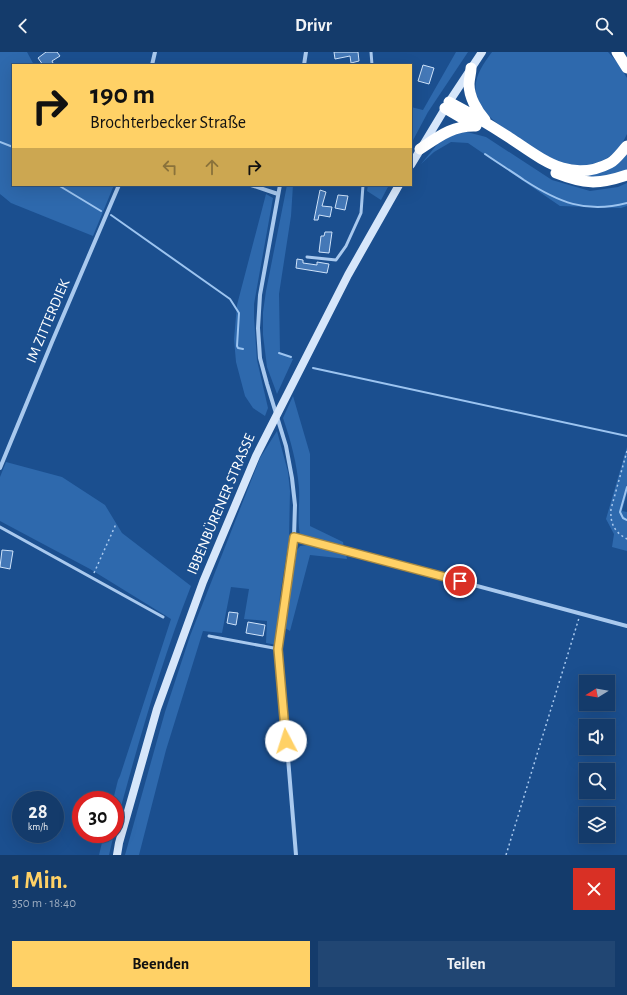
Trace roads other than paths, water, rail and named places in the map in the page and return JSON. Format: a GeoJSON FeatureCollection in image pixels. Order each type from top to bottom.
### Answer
{"type":"FeatureCollection","features":[{"type":"Feature","properties":{"kind":"highway"},"geometry":{"type":"LineString","coordinates":[[617,52],[627,68]]}},
{"type":"Feature","properties":{"kind":"highway"},"geometry":{"type":"LineString","coordinates":[[471,68],[469,85],[472,100],[479,113],[490,125]]}},
{"type":"Feature","properties":{"kind":"highway"},"geometry":{"type":"LineString","coordinates":[[447,105],[490,125],[550,164],[569,171],[590,170],[611,162],[627,146]]}},
{"type":"Feature","properties":{"kind":"highway"},"geometry":{"type":"LineString","coordinates":[[447,105],[476,126],[491,132],[556,173],[588,183],[610,181],[627,175]]}},
{"type":"Feature","properties":{"kind":"highway"},"geometry":{"type":"LineString","coordinates":[[420,149],[444,132],[465,125],[476,126]]}},
{"type":"Feature","properties":{"kind":"main road"},"geometry":{"type":"LineString","coordinates":[[412,163],[447,105],[482,52]]}},
{"type":"Feature","properties":{"kind":"main road","name":"IBBENBÜRENER STRASSE"},"geometry":{"type":"LineString","coordinates":[[117,855],[119,843],[157,709],[203,582],[256,456],[348,275],[398,186]]}},
{"type":"Feature","properties":{"kind":"street"},"geometry":{"type":"LineString","coordinates":[[152,64],[155,52]]}},
{"type":"Feature","properties":{"kind":"street"},"geometry":{"type":"LineString","coordinates":[[304,64],[306,52]]}},
{"type":"Feature","properties":{"kind":"street","name":"IM ZITTERDIEK"},"geometry":{"type":"LineString","coordinates":[[0,468],[119,186]]}},
{"type":"Feature","properties":{"kind":"street"},"geometry":{"type":"LineString","coordinates":[[254,186],[278,194]]}},
{"type":"Feature","properties":{"kind":"street"},"geometry":{"type":"LineString","coordinates":[[280,186],[260,295],[258,328],[260,358],[286,446],[295,505],[294,537],[278,649],[296,855]]}},
{"type":"Feature","properties":{"kind":"street"},"geometry":{"type":"LineString","coordinates":[[294,537],[627,626]]}},
{"type":"Feature","properties":{"kind":"lane"},"geometry":{"type":"LineString","coordinates":[[371,52],[372,64]]}},
{"type":"Feature","properties":{"kind":"lane"},"geometry":{"type":"LineString","coordinates":[[308,257],[336,260],[346,246],[361,213],[363,186]]}},
{"type":"Feature","properties":{"kind":"lane"},"geometry":{"type":"LineString","coordinates":[[0,527],[163,618]]}},
{"type":"Feature","properties":{"kind":"lane"},"geometry":{"type":"LineString","coordinates":[[209,636],[278,649]]}},
{"type":"Feature","properties":{"kind":"waterway"},"geometry":{"type":"LineString","coordinates":[[0,142],[12,147]]}},
{"type":"Feature","properties":{"kind":"waterway"},"geometry":{"type":"LineString","coordinates":[[485,154],[537,188],[561,200],[573,204],[598,207],[627,203]]}},
{"type":"Feature","properties":{"kind":"waterway"},"geometry":{"type":"LineString","coordinates":[[60,186],[101,211]]}},
{"type":"Feature","properties":{"kind":"waterway"},"geometry":{"type":"LineString","coordinates":[[111,215],[230,299],[239,313],[237,346],[238,348],[243,349]]}},
{"type":"Feature","properties":{"kind":"waterway"},"geometry":{"type":"LineString","coordinates":[[279,353],[291,357]]}},
{"type":"Feature","properties":{"kind":"waterway"},"geometry":{"type":"LineString","coordinates":[[313,368],[627,436]]}},
{"type":"Feature","properties":{"kind":"waterway"},"geometry":{"type":"LineString","coordinates":[[627,487],[620,512],[623,518],[627,520]]}}]}
